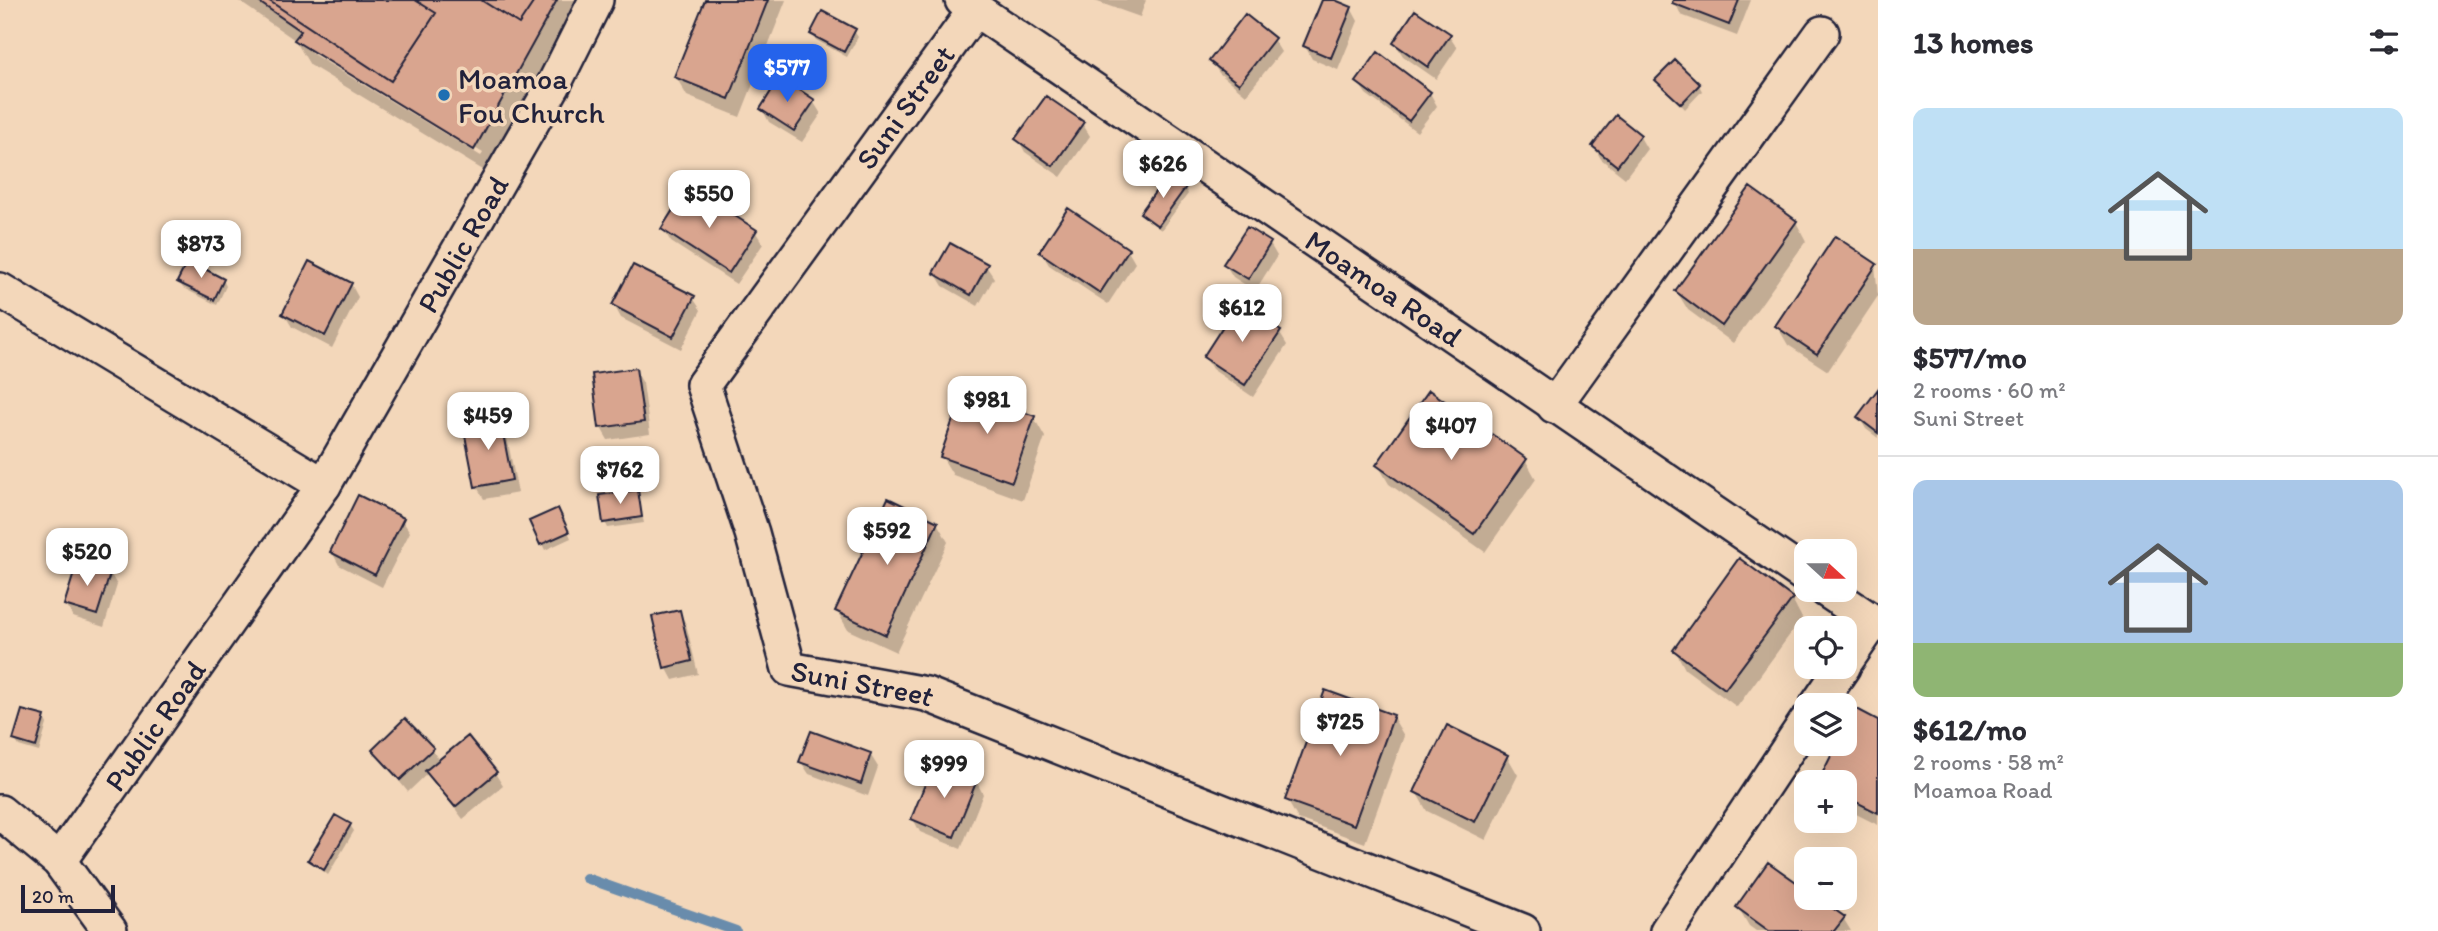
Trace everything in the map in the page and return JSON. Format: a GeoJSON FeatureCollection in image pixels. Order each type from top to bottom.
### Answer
{"type":"FeatureCollection","features":[{"type":"Feature","properties":{"kind":"street","name":"Public Road"},"geometry":{"type":"LineString","coordinates":[[59,861],[324,485],[554,86],[596,0]]}},
{"type":"Feature","properties":{"kind":"street","name":"Moamoa Road"},"geometry":{"type":"LineString","coordinates":[[968,5],[1794,568]]}},
{"type":"Feature","properties":{"kind":"street","name":"Suni Street"},"geometry":{"type":"LineString","coordinates":[[968,5],[704,385],[752,533],[789,668],[926,694],[1523,931]]}},
{"type":"Feature","properties":{"kind":"street"},"geometry":{"type":"LineString","coordinates":[[1554,406],[1822,33]]}},
{"type":"Feature","properties":{"kind":"street"},"geometry":{"type":"LineString","coordinates":[[0,290],[324,485]]}},
{"type":"Feature","properties":{"kind":"street"},"geometry":{"type":"LineString","coordinates":[[1844,602],[1875,623],[1857,647]]}},
{"type":"Feature","properties":{"kind":"street"},"geometry":{"type":"LineString","coordinates":[[1667,931],[1794,740]]}},
{"type":"Feature","properties":{"kind":"street"},"geometry":{"type":"LineString","coordinates":[[0,812],[59,861],[110,931]]}},
{"type":"Feature","properties":{"kind":"building","name":"Moamoa Fou Church"},"geometry":{"type":"Polygon","coordinates":[[[256,0],[557,0],[474,150],[294,40],[301,31],[256,0]]]}},
{"type":"Feature","properties":{"kind":"building"},"geometry":{"type":"Polygon","coordinates":[[[268,0],[415,0],[436,13],[391,81],[268,0]]]}},
{"type":"Feature","properties":{"kind":"building"},"geometry":{"type":"Polygon","coordinates":[[[481,0],[535,0],[519,24],[481,0]]]}},
{"type":"Feature","properties":{"kind":"building"},"geometry":{"type":"Polygon","coordinates":[[[705,0],[768,0],[729,99],[674,77],[705,0]]]}},
{"type":"Feature","properties":{"kind":"building"},"geometry":{"type":"Polygon","coordinates":[[[1322,0],[1335,0],[1352,7],[1331,58],[1303,46],[1322,0]]]}},
{"type":"Feature","properties":{"kind":"building"},"geometry":{"type":"Polygon","coordinates":[[[1673,0],[1739,0],[1729,25],[1672,3],[1673,0]]]}},
{"type":"Feature","properties":{"kind":"building"},"geometry":{"type":"Polygon","coordinates":[[[1415,10],[1451,34],[1428,67],[1393,43],[1415,10]]]}},
{"type":"Feature","properties":{"kind":"building"},"geometry":{"type":"Polygon","coordinates":[[[822,11],[856,29],[844,52],[810,34],[822,11]]]}},
{"type":"Feature","properties":{"kind":"building"},"geometry":{"type":"Polygon","coordinates":[[[1245,14],[1275,38],[1239,84],[1209,61],[1245,14]]]}},
{"type":"Feature","properties":{"kind":"building"},"geometry":{"type":"Polygon","coordinates":[[[1378,52],[1431,92],[1409,121],[1356,82],[1378,52]]]}},
{"type":"Feature","properties":{"kind":"building"},"geometry":{"type":"Polygon","coordinates":[[[1675,60],[1700,84],[1681,104],[1655,80],[1675,60]]]}},
{"type":"Feature","properties":{"kind":"building"},"geometry":{"type":"Polygon","coordinates":[[[780,77],[815,100],[794,131],[760,109],[780,77]]]}},
{"type":"Feature","properties":{"kind":"building"},"geometry":{"type":"Polygon","coordinates":[[[1046,96],[1084,122],[1053,166],[1015,139],[1046,96]]]}},
{"type":"Feature","properties":{"kind":"building"},"geometry":{"type":"Polygon","coordinates":[[[1616,115],[1641,135],[1617,166],[1592,146],[1616,115]]]}},
{"type":"Feature","properties":{"kind":"building"},"geometry":{"type":"Polygon","coordinates":[[[1168,174],[1186,187],[1158,226],[1140,213],[1168,174]]]}},
{"type":"Feature","properties":{"kind":"building"},"geometry":{"type":"Polygon","coordinates":[[[688,186],[757,230],[729,273],[661,229],[688,186]]]}},
{"type":"Feature","properties":{"kind":"building"},"geometry":{"type":"Polygon","coordinates":[[[1750,187],[1797,221],[1722,326],[1675,291],[1750,187]]]}},
{"type":"Feature","properties":{"kind":"building"},"geometry":{"type":"Polygon","coordinates":[[[1068,208],[1129,249],[1100,293],[1039,252],[1068,208]]]}},
{"type":"Feature","properties":{"kind":"building"},"geometry":{"type":"Polygon","coordinates":[[[1247,227],[1271,242],[1248,279],[1223,264],[1247,227]]]}},
{"type":"Feature","properties":{"kind":"building"},"geometry":{"type":"Polygon","coordinates":[[[1835,236],[1877,264],[1817,354],[1775,326],[1835,236]]]}},
{"type":"Feature","properties":{"kind":"building"},"geometry":{"type":"Polygon","coordinates":[[[950,243],[988,264],[971,295],[933,273],[950,243]]]}},
{"type":"Feature","properties":{"kind":"building"},"geometry":{"type":"Polygon","coordinates":[[[188,260],[224,279],[214,300],[177,282],[188,260]]]}},
{"type":"Feature","properties":{"kind":"building"},"geometry":{"type":"Polygon","coordinates":[[[309,261],[352,283],[325,336],[282,314],[309,261]]]}},
{"type":"Feature","properties":{"kind":"building"},"geometry":{"type":"Polygon","coordinates":[[[633,265],[695,296],[673,337],[612,305],[633,265]]]}},
{"type":"Feature","properties":{"kind":"building"},"geometry":{"type":"Polygon","coordinates":[[[1238,303],[1281,331],[1245,385],[1203,357],[1238,303]]]}},
{"type":"Feature","properties":{"kind":"building"},"geometry":{"type":"Polygon","coordinates":[[[636,368],[644,422],[599,428],[592,374],[636,368]]]}},
{"type":"Feature","properties":{"kind":"building"},"geometry":{"type":"Polygon","coordinates":[[[1878,389],[1878,433],[1857,417],[1878,389]]]}},
{"type":"Feature","properties":{"kind":"building"},"geometry":{"type":"Polygon","coordinates":[[[1429,390],[1527,459],[1474,534],[1376,465],[1429,390]]]}},
{"type":"Feature","properties":{"kind":"building"},"geometry":{"type":"Polygon","coordinates":[[[963,391],[1035,416],[1012,482],[940,457],[963,391]]]}},
{"type":"Feature","properties":{"kind":"building"},"geometry":{"type":"Polygon","coordinates":[[[500,418],[512,480],[475,487],[463,425],[500,418]]]}},
{"type":"Feature","properties":{"kind":"building"},"geometry":{"type":"Polygon","coordinates":[[[638,490],[642,517],[603,523],[599,495],[638,490]]]}},
{"type":"Feature","properties":{"kind":"building"},"geometry":{"type":"Polygon","coordinates":[[[358,495],[404,518],[375,575],[330,552],[358,495]]]}},
{"type":"Feature","properties":{"kind":"building"},"geometry":{"type":"Polygon","coordinates":[[[888,498],[938,522],[886,635],[835,611],[888,498]]]}},
{"type":"Feature","properties":{"kind":"building"},"geometry":{"type":"Polygon","coordinates":[[[558,508],[569,532],[540,545],[529,521],[558,508]]]}},
{"type":"Feature","properties":{"kind":"building"},"geometry":{"type":"Polygon","coordinates":[[[1739,558],[1793,598],[1725,689],[1673,650],[1739,558]]]}},
{"type":"Feature","properties":{"kind":"building"},"geometry":{"type":"Polygon","coordinates":[[[78,560],[111,571],[97,615],[64,605],[78,560]]]}},
{"type":"Feature","properties":{"kind":"building"},"geometry":{"type":"Polygon","coordinates":[[[680,610],[692,661],[664,668],[652,616],[680,610]]]}},
{"type":"Feature","properties":{"kind":"building"},"geometry":{"type":"Polygon","coordinates":[[[1325,690],[1394,715],[1354,825],[1285,800],[1325,690]]]}},
{"type":"Feature","properties":{"kind":"building"},"geometry":{"type":"Polygon","coordinates":[[[1857,709],[1878,720],[1878,813],[1857,802],[1857,770],[1824,770],[1831,756],[1857,756],[1857,709]]]}},
{"type":"Feature","properties":{"kind":"building"},"geometry":{"type":"Polygon","coordinates":[[[22,710],[45,716],[36,747],[13,740],[22,710]]]}},
{"type":"Feature","properties":{"kind":"building"},"geometry":{"type":"Polygon","coordinates":[[[405,718],[434,748],[400,780],[372,750],[405,718]]]}},
{"type":"Feature","properties":{"kind":"building"},"geometry":{"type":"Polygon","coordinates":[[[1447,725],[1508,755],[1475,822],[1414,792],[1447,725]]]}},
{"type":"Feature","properties":{"kind":"building"},"geometry":{"type":"Polygon","coordinates":[[[811,731],[871,753],[861,784],[799,762],[811,731]]]}},
{"type":"Feature","properties":{"kind":"building"},"geometry":{"type":"Polygon","coordinates":[[[468,736],[497,772],[455,807],[425,771],[468,736]]]}},
{"type":"Feature","properties":{"kind":"building"},"geometry":{"type":"Polygon","coordinates":[[[934,762],[977,780],[954,837],[911,819],[934,762]]]}},
{"type":"Feature","properties":{"kind":"building"},"geometry":{"type":"Polygon","coordinates":[[[335,815],[351,824],[324,870],[308,860],[335,815]]]}},
{"type":"Feature","properties":{"kind":"building"},"geometry":{"type":"Polygon","coordinates":[[[1768,862],[1794,880],[1794,910],[1835,910],[1845,917],[1834,931],[1769,931],[1736,907],[1768,862]]]}},
{"type":"Feature","properties":{"kind":"waterway"},"geometry":{"type":"LineString","coordinates":[[586,878],[736,931]]}},
{"type":"Feature","properties":{"kind":"place","name":"Moamoa Fou Church"},"geometry":{"type":"Point","coordinates":[444,95]}}]}
